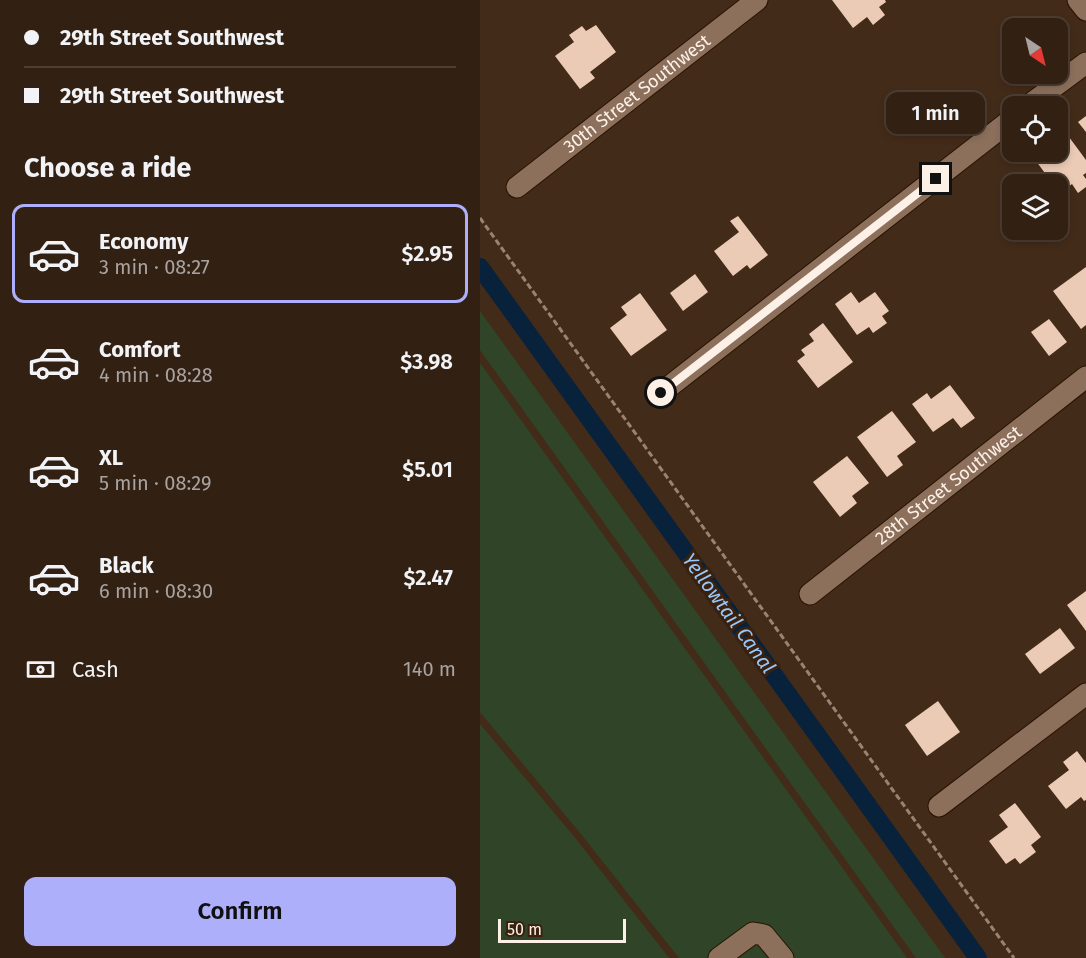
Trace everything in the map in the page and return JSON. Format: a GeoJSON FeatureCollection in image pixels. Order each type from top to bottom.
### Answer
{"type":"FeatureCollection","features":[{"type":"Feature","properties":{"kind":"street","name":"30th Street Southwest"},"geometry":{"type":"LineString","coordinates":[[517,188],[757,0]]}},
{"type":"Feature","properties":{"kind":"street"},"geometry":{"type":"LineString","coordinates":[[1078,0],[1086,10]]}},
{"type":"Feature","properties":{"kind":"street"},"geometry":{"type":"LineString","coordinates":[[1041,96],[1086,63]]}},
{"type":"Feature","properties":{"kind":"street"},"geometry":{"type":"LineString","coordinates":[[661,393],[1002,127]]}},
{"type":"Feature","properties":{"kind":"street","name":"28th Street Southwest"},"geometry":{"type":"LineString","coordinates":[[810,594],[1086,377]]}},
{"type":"Feature","properties":{"kind":"street"},"geometry":{"type":"LineString","coordinates":[[939,806],[1086,694]]}},
{"type":"Feature","properties":{"kind":"street"},"geometry":{"type":"LineString","coordinates":[[719,958],[753,933],[764,935],[783,958]]}},
{"type":"Feature","properties":{"kind":"path"},"geometry":{"type":"LineString","coordinates":[[480,218],[1014,958]]}},
{"type":"Feature","properties":{"kind":"green space"},"geometry":{"type":"Polygon","coordinates":[[[480,311],[945,958],[916,958],[480,350],[480,311]]]}},
{"type":"Feature","properties":{"kind":"green space"},"geometry":{"type":"Polygon","coordinates":[[[480,363],[907,958],[679,958],[480,712],[480,363]]]}},
{"type":"Feature","properties":{"kind":"green space"},"geometry":{"type":"Polygon","coordinates":[[[480,724],[576,839],[669,958],[480,958],[480,724]]]}},
{"type":"Feature","properties":{"kind":"building"},"geometry":{"type":"Polygon","coordinates":[[[832,0],[885,0],[886,2],[879,7],[885,15],[873,25],[867,17],[853,28],[832,0]]]}},
{"type":"Feature","properties":{"kind":"building"},"geometry":{"type":"Polygon","coordinates":[[[596,25],[616,52],[590,72],[595,78],[580,89],[555,56],[574,42],[569,35],[582,26],[586,31],[596,25]]]}},
{"type":"Feature","properties":{"kind":"building"},"geometry":{"type":"Polygon","coordinates":[[[1086,116],[1086,132],[1078,122],[1086,116]]]}},
{"type":"Feature","properties":{"kind":"building"},"geometry":{"type":"Polygon","coordinates":[[[1068,138],[1086,160],[1086,173],[1083,175],[1086,179],[1086,187],[1078,193],[1072,184],[1068,187],[1068,174],[1046,174],[1037,162],[1068,162],[1068,138]]]}},
{"type":"Feature","properties":{"kind":"building"},"geometry":{"type":"Polygon","coordinates":[[[738,216],[768,255],[750,269],[747,265],[733,276],[714,251],[739,232],[730,221],[738,216]]]}},
{"type":"Feature","properties":{"kind":"building"},"geometry":{"type":"Polygon","coordinates":[[[1086,267],[1086,325],[1081,329],[1053,291],[1086,267]]]}},
{"type":"Feature","properties":{"kind":"building"},"geometry":{"type":"Polygon","coordinates":[[[695,274],[708,292],[683,311],[670,293],[695,274]]]}},
{"type":"Feature","properties":{"kind":"building"},"geometry":{"type":"Polygon","coordinates":[[[851,292],[859,303],[875,292],[889,311],[882,316],[887,323],[873,333],[869,327],[857,335],[835,304],[851,292]]]}},
{"type":"Feature","properties":{"kind":"building"},"geometry":{"type":"Polygon","coordinates":[[[640,293],[667,330],[631,356],[610,328],[627,315],[621,307],[640,293]]]}},
{"type":"Feature","properties":{"kind":"building"},"geometry":{"type":"Polygon","coordinates":[[[1049,319],[1067,342],[1049,356],[1031,332],[1049,319]]]}},
{"type":"Feature","properties":{"kind":"building"},"geometry":{"type":"Polygon","coordinates":[[[823,323],[853,362],[818,388],[797,361],[805,355],[801,350],[814,341],[809,334],[823,323]]]}},
{"type":"Feature","properties":{"kind":"building"},"geometry":{"type":"Polygon","coordinates":[[[950,385],[975,418],[961,428],[953,418],[933,432],[912,404],[927,393],[931,399],[950,385]]]}},
{"type":"Feature","properties":{"kind":"building"},"geometry":{"type":"Polygon","coordinates":[[[892,411],[916,442],[897,456],[903,465],[887,477],[857,437],[892,411]]]}},
{"type":"Feature","properties":{"kind":"building"},"geometry":{"type":"Polygon","coordinates":[[[847,456],[869,483],[852,496],[857,503],[840,517],[813,482],[847,456]]]}},
{"type":"Feature","properties":{"kind":"building"},"geometry":{"type":"Polygon","coordinates":[[[1086,591],[1086,631],[1067,605],[1086,591]]]}},
{"type":"Feature","properties":{"kind":"building"},"geometry":{"type":"Polygon","coordinates":[[[1060,628],[1075,648],[1040,674],[1025,654],[1060,628]]]}},
{"type":"Feature","properties":{"kind":"building"},"geometry":{"type":"Polygon","coordinates":[[[938,701],[960,732],[927,756],[905,725],[938,701]]]}},
{"type":"Feature","properties":{"kind":"building"},"geometry":{"type":"Polygon","coordinates":[[[1077,751],[1086,763],[1086,800],[1084,801],[1081,797],[1066,809],[1048,786],[1069,770],[1063,762],[1077,751]]]}},
{"type":"Feature","properties":{"kind":"building"},"geometry":{"type":"Polygon","coordinates":[[[1015,803],[1041,837],[1031,845],[1036,852],[1020,864],[1015,858],[1006,864],[989,841],[1008,827],[999,815],[1015,803]]]}},
{"type":"Feature","properties":{"kind":"waterway","name":"Yellowtail Canal"},"geometry":{"type":"LineString","coordinates":[[480,267],[978,958]]}},
{"type":"Feature","properties":{"kind":"route"},"geometry":{"type":"LineString","coordinates":[[661,393],[936,179]]}}]}
